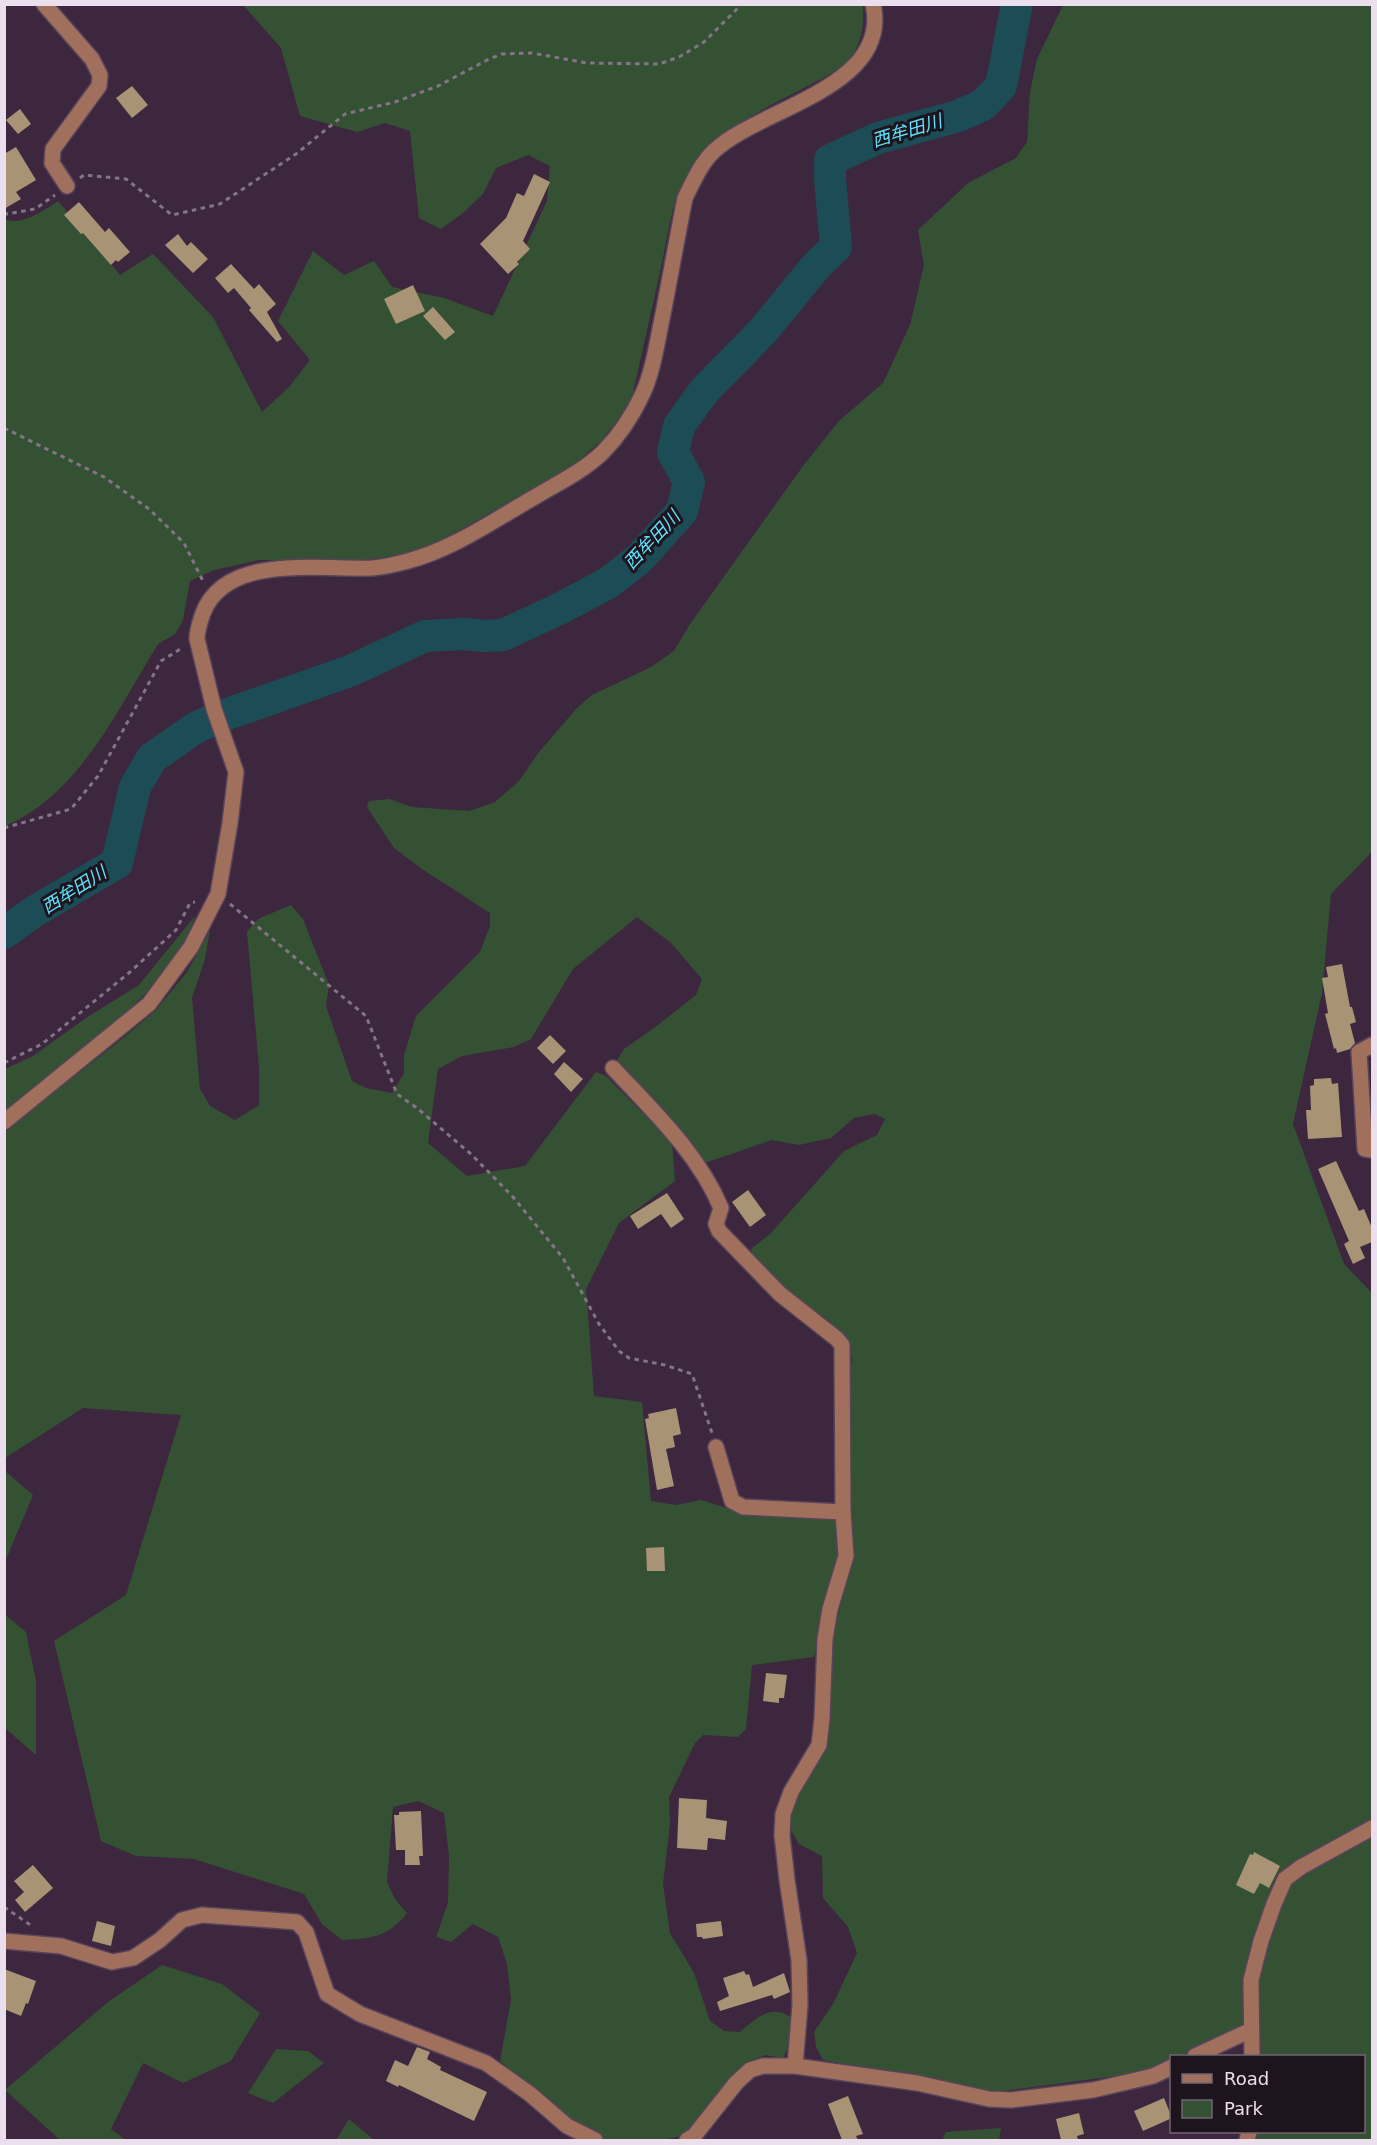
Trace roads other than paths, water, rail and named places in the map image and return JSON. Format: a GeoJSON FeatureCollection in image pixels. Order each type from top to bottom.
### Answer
{"type":"FeatureCollection","features":[{"type":"Feature","properties":{"kind":"street"},"geometry":{"type":"LineString","coordinates":[[44,4],[92,59],[100,75],[99,86],[53,149],[52,163],[67,186]]}},
{"type":"Feature","properties":{"kind":"street"},"geometry":{"type":"LineString","coordinates":[[4,1122],[149,1004],[191,947],[218,894],[236,772],[214,709],[197,639],[199,625],[212,598],[220,588],[237,578],[259,570],[375,568],[431,553],[471,535],[571,476],[601,454],[624,426],[643,393],[654,354],[686,198],[696,176],[720,146],[851,71],[873,36],[875,29],[873,4]]}},
{"type":"Feature","properties":{"kind":"street"},"geometry":{"type":"LineString","coordinates":[[1372,1045],[1359,1052],[1365,1149],[1372,1150]]}},
{"type":"Feature","properties":{"kind":"street"},"geometry":{"type":"LineString","coordinates":[[613,1068],[674,1134],[708,1181],[721,1208],[716,1224],[719,1231],[780,1294],[842,1345],[843,1512],[846,1556],[830,1609],[825,1639],[819,1745],[791,1792],[783,1814],[787,1880],[799,1960],[800,2005],[795,2043],[795,2066]]}},
{"type":"Feature","properties":{"kind":"street"},"geometry":{"type":"LineString","coordinates":[[717,1447],[732,1501],[743,1507],[843,1512]]}},
{"type":"Feature","properties":{"kind":"street"},"geometry":{"type":"LineString","coordinates":[[1252,2055],[1251,1980],[1261,1941],[1285,1880],[1301,1867],[1372,1828]]}},
{"type":"Feature","properties":{"kind":"street"},"geometry":{"type":"LineString","coordinates":[[4,1941],[61,1947],[112,1962],[133,1958],[160,1940],[182,1920],[202,1915],[297,1922],[306,1932],[327,1994],[360,2014],[486,2063],[530,2094],[567,2126],[595,2140]]}},
{"type":"Feature","properties":{"kind":"street"},"geometry":{"type":"LineString","coordinates":[[1197,2055],[1251,2030]]}},
{"type":"Feature","properties":{"kind":"street"},"geometry":{"type":"LineString","coordinates":[[687,2140],[694,2136],[736,2083],[750,2070],[763,2066],[795,2066],[917,2083],[989,2100],[1011,2100],[1093,2090],[1153,2076],[1170,2068]]}},
{"type":"Feature","properties":{"kind":"waterway","name":"西牟田川"},"geometry":{"type":"LineString","coordinates":[[4,933],[35,911],[117,863],[135,787],[152,758],[195,728],[219,717],[350,671],[425,636],[503,635],[608,583],[639,559],[682,511],[689,482],[673,452],[679,426],[704,391],[762,332],[817,265],[836,247],[830,160],[878,138],[958,116],[983,105],[1001,86],[1017,4]]}}]}
